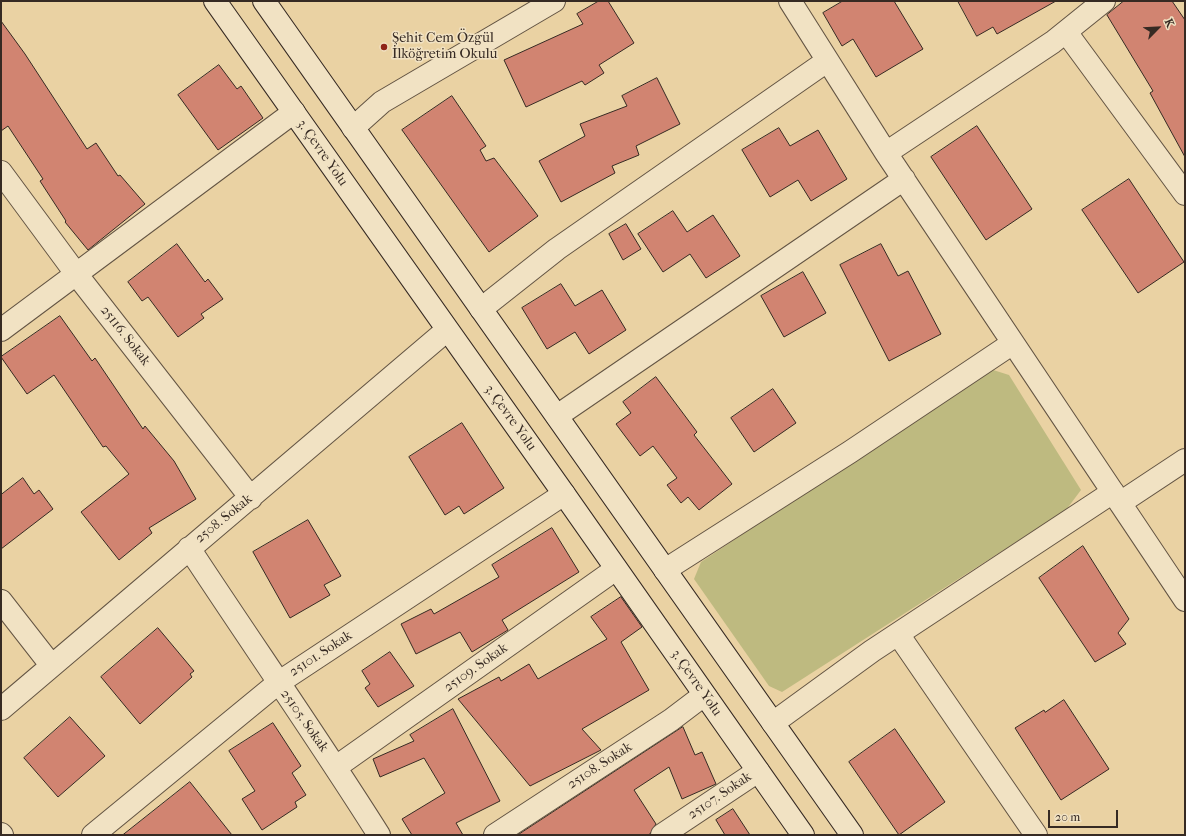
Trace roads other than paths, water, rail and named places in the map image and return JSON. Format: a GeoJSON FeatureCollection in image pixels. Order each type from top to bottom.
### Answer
{"type":"FeatureCollection","features":[{"type":"Feature","properties":{"kind":"street","name":"3. Çevre Yolu"},"geometry":{"type":"LineString","coordinates":[[215,1],[803,835]]}},
{"type":"Feature","properties":{"kind":"street"},"geometry":{"type":"LineString","coordinates":[[264,1],[852,835]]}},
{"type":"Feature","properties":{"kind":"street"},"geometry":{"type":"LineString","coordinates":[[353,128],[382,102],[554,1]]}},
{"type":"Feature","properties":{"kind":"street"},"geometry":{"type":"LineString","coordinates":[[790,1],[886,153],[1185,600]]}},
{"type":"Feature","properties":{"kind":"street"},"geometry":{"type":"LineString","coordinates":[[886,153],[1053,42],[1104,1]]}},
{"type":"Feature","properties":{"kind":"street"},"geometry":{"type":"LineString","coordinates":[[1066,32],[1185,194]]}},
{"type":"Feature","properties":{"kind":"street"},"geometry":{"type":"LineString","coordinates":[[481,309],[557,248],[827,61]]}},
{"type":"Feature","properties":{"kind":"street"},"geometry":{"type":"LineString","coordinates":[[1,330],[77,275],[294,112]]}},
{"type":"Feature","properties":{"kind":"street","name":"25116. Sokak"},"geometry":{"type":"LineString","coordinates":[[1,172],[77,275],[251,498]]}},
{"type":"Feature","properties":{"kind":"street"},"geometry":{"type":"LineString","coordinates":[[557,416],[904,179]]}},
{"type":"Feature","properties":{"kind":"street","name":"2508. Sokak"},"geometry":{"type":"LineString","coordinates":[[1,708],[189,548],[251,498],[447,330]]}},
{"type":"Feature","properties":{"kind":"street"},"geometry":{"type":"LineString","coordinates":[[665,570],[850,452],[1013,343]]}},
{"type":"Feature","properties":{"kind":"street"},"geometry":{"type":"LineString","coordinates":[[772,722],[898,634],[1117,498],[1185,460]]}},
{"type":"Feature","properties":{"kind":"street","name":"25101. Sokak"},"geometry":{"type":"LineString","coordinates":[[92,835],[278,683],[564,494]]}},
{"type":"Feature","properties":{"kind":"street","name":"25105. Sokak"},"geometry":{"type":"LineString","coordinates":[[189,548],[278,683],[336,767],[379,835]]}},
{"type":"Feature","properties":{"kind":"street","name":"25109. Sokak"},"geometry":{"type":"LineString","coordinates":[[336,767],[616,569]]}},
{"type":"Feature","properties":{"kind":"street"},"geometry":{"type":"LineString","coordinates":[[1,601],[51,665]]}},
{"type":"Feature","properties":{"kind":"street"},"geometry":{"type":"LineString","coordinates":[[898,634],[1036,835]]}},
{"type":"Feature","properties":{"kind":"street","name":"25108. Sokak"},"geometry":{"type":"LineString","coordinates":[[495,835],[671,720],[704,695]]}},
{"type":"Feature","properties":{"kind":"street","name":"25107. Sokak"},"geometry":{"type":"LineString","coordinates":[[662,835],[758,771]]}},
{"type":"Feature","properties":{"kind":"place","name":"Şehit Cem Özgül İlköğretim Okulu"},"geometry":{"type":"Point","coordinates":[384,47]}}]}
